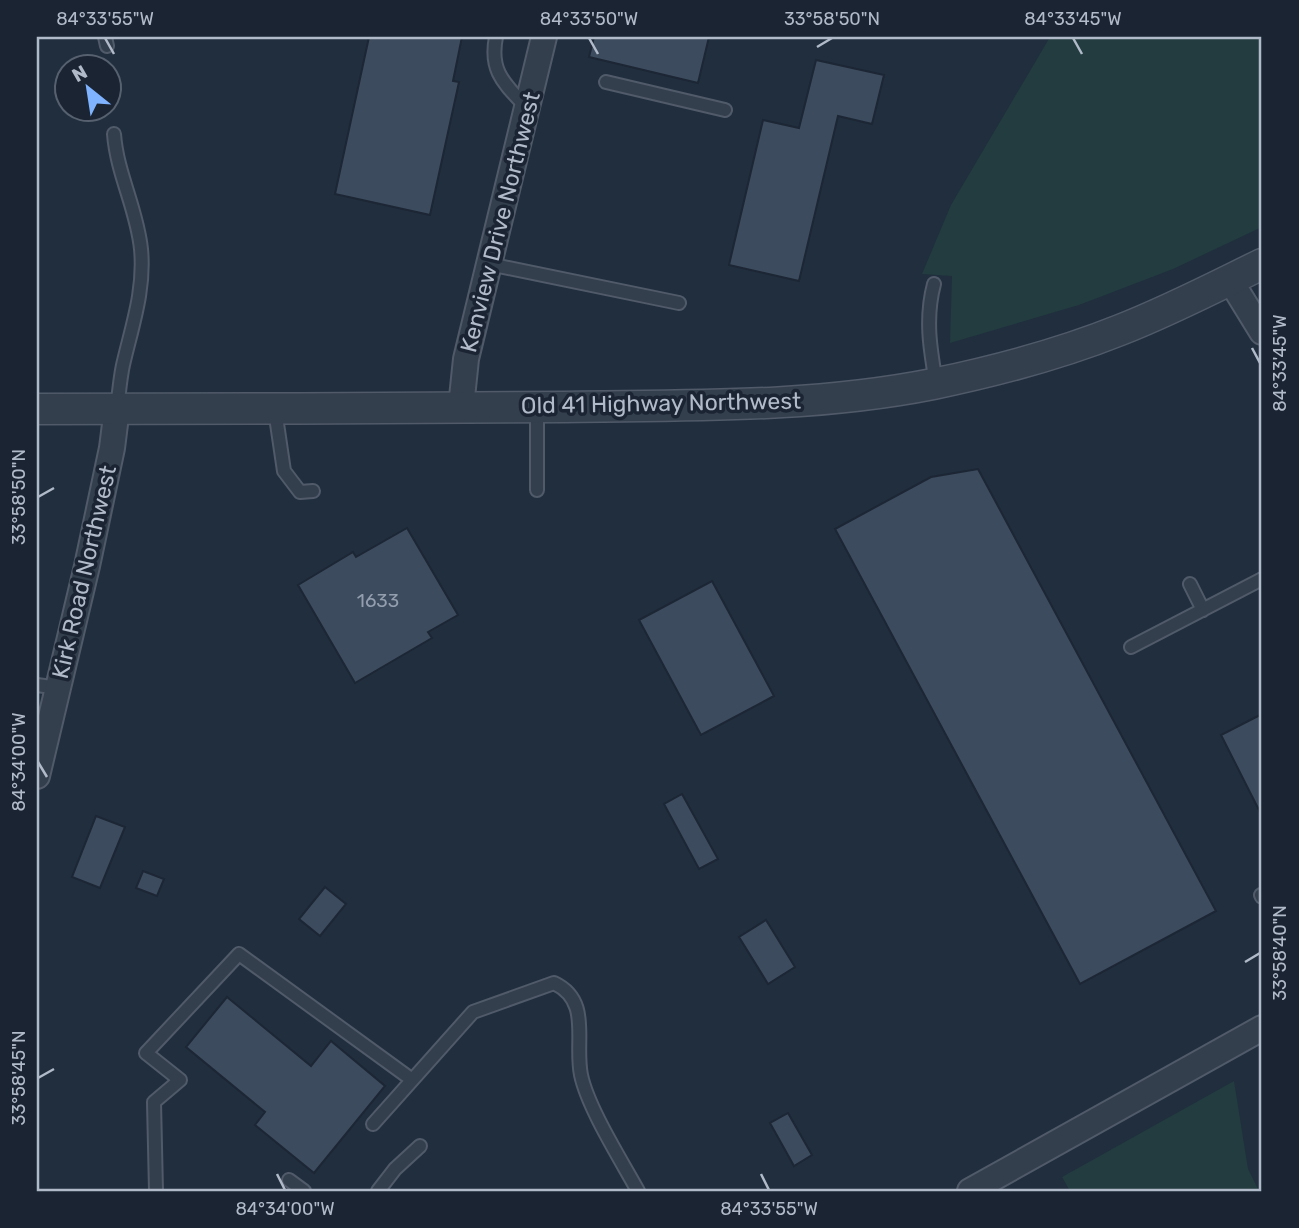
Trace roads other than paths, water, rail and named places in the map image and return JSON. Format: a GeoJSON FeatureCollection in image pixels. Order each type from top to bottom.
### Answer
{"type":"FeatureCollection","features":[{"type":"Feature","properties":{"kind":"street","name":"Kenview Drive Northwest"},"geometry":{"type":"LineString","coordinates":[[461,407],[466,359],[544,37]]}},
{"type":"Feature","properties":{"kind":"street","name":"Old 41 Highway Northwest"},"geometry":{"type":"LineString","coordinates":[[37,409],[707,405],[793,402],[878,393],[936,383],[1053,353],[1118,331],[1262,264]]}},
{"type":"Feature","properties":{"kind":"street"},"geometry":{"type":"LineString","coordinates":[[1230,280],[1262,332]]}},
{"type":"Feature","properties":{"kind":"street","name":"Kirk Road Northwest"},"geometry":{"type":"LineString","coordinates":[[37,776],[48,687],[87,566],[112,448],[117,408]]}},
{"type":"Feature","properties":{"kind":"street"},"geometry":{"type":"LineString","coordinates":[[971,1191],[1261,1030]]}},
{"type":"Feature","properties":{"kind":"lane"},"geometry":{"type":"LineString","coordinates":[[496,37],[493,54],[497,69],[508,87],[527,108]]}},
{"type":"Feature","properties":{"kind":"lane"},"geometry":{"type":"LineString","coordinates":[[606,82],[725,110]]}},
{"type":"Feature","properties":{"kind":"lane"},"geometry":{"type":"LineString","coordinates":[[114,134],[116,154],[135,219],[142,262],[139,304],[122,369],[117,408]]}},
{"type":"Feature","properties":{"kind":"lane"},"geometry":{"type":"LineString","coordinates":[[489,264],[679,303]]}},
{"type":"Feature","properties":{"kind":"lane"},"geometry":{"type":"LineString","coordinates":[[934,284],[928,308],[936,383]]}},
{"type":"Feature","properties":{"kind":"lane"},"geometry":{"type":"LineString","coordinates":[[537,407],[537,490]]}},
{"type":"Feature","properties":{"kind":"lane"},"geometry":{"type":"LineString","coordinates":[[275,409],[284,471],[300,492],[313,491]]}},
{"type":"Feature","properties":{"kind":"lane"},"geometry":{"type":"LineString","coordinates":[[1131,648],[1262,579]]}},
{"type":"Feature","properties":{"kind":"lane"},"geometry":{"type":"LineString","coordinates":[[1190,584],[1203,610]]}},
{"type":"Feature","properties":{"kind":"lane"},"geometry":{"type":"LineString","coordinates":[[156,1191],[154,1102],[180,1080],[146,1053],[239,954],[411,1079]]}},
{"type":"Feature","properties":{"kind":"lane"},"geometry":{"type":"LineString","coordinates":[[373,1124],[473,1012],[554,983],[567,989],[577,1006],[581,1076],[593,1105],[638,1191]]}},
{"type":"Feature","properties":{"kind":"lane"},"geometry":{"type":"LineString","coordinates":[[378,1191],[395,1169],[420,1146]]}},
{"type":"Feature","properties":{"kind":"lane"},"geometry":{"type":"LineString","coordinates":[[289,1180],[304,1191]]}}]}
